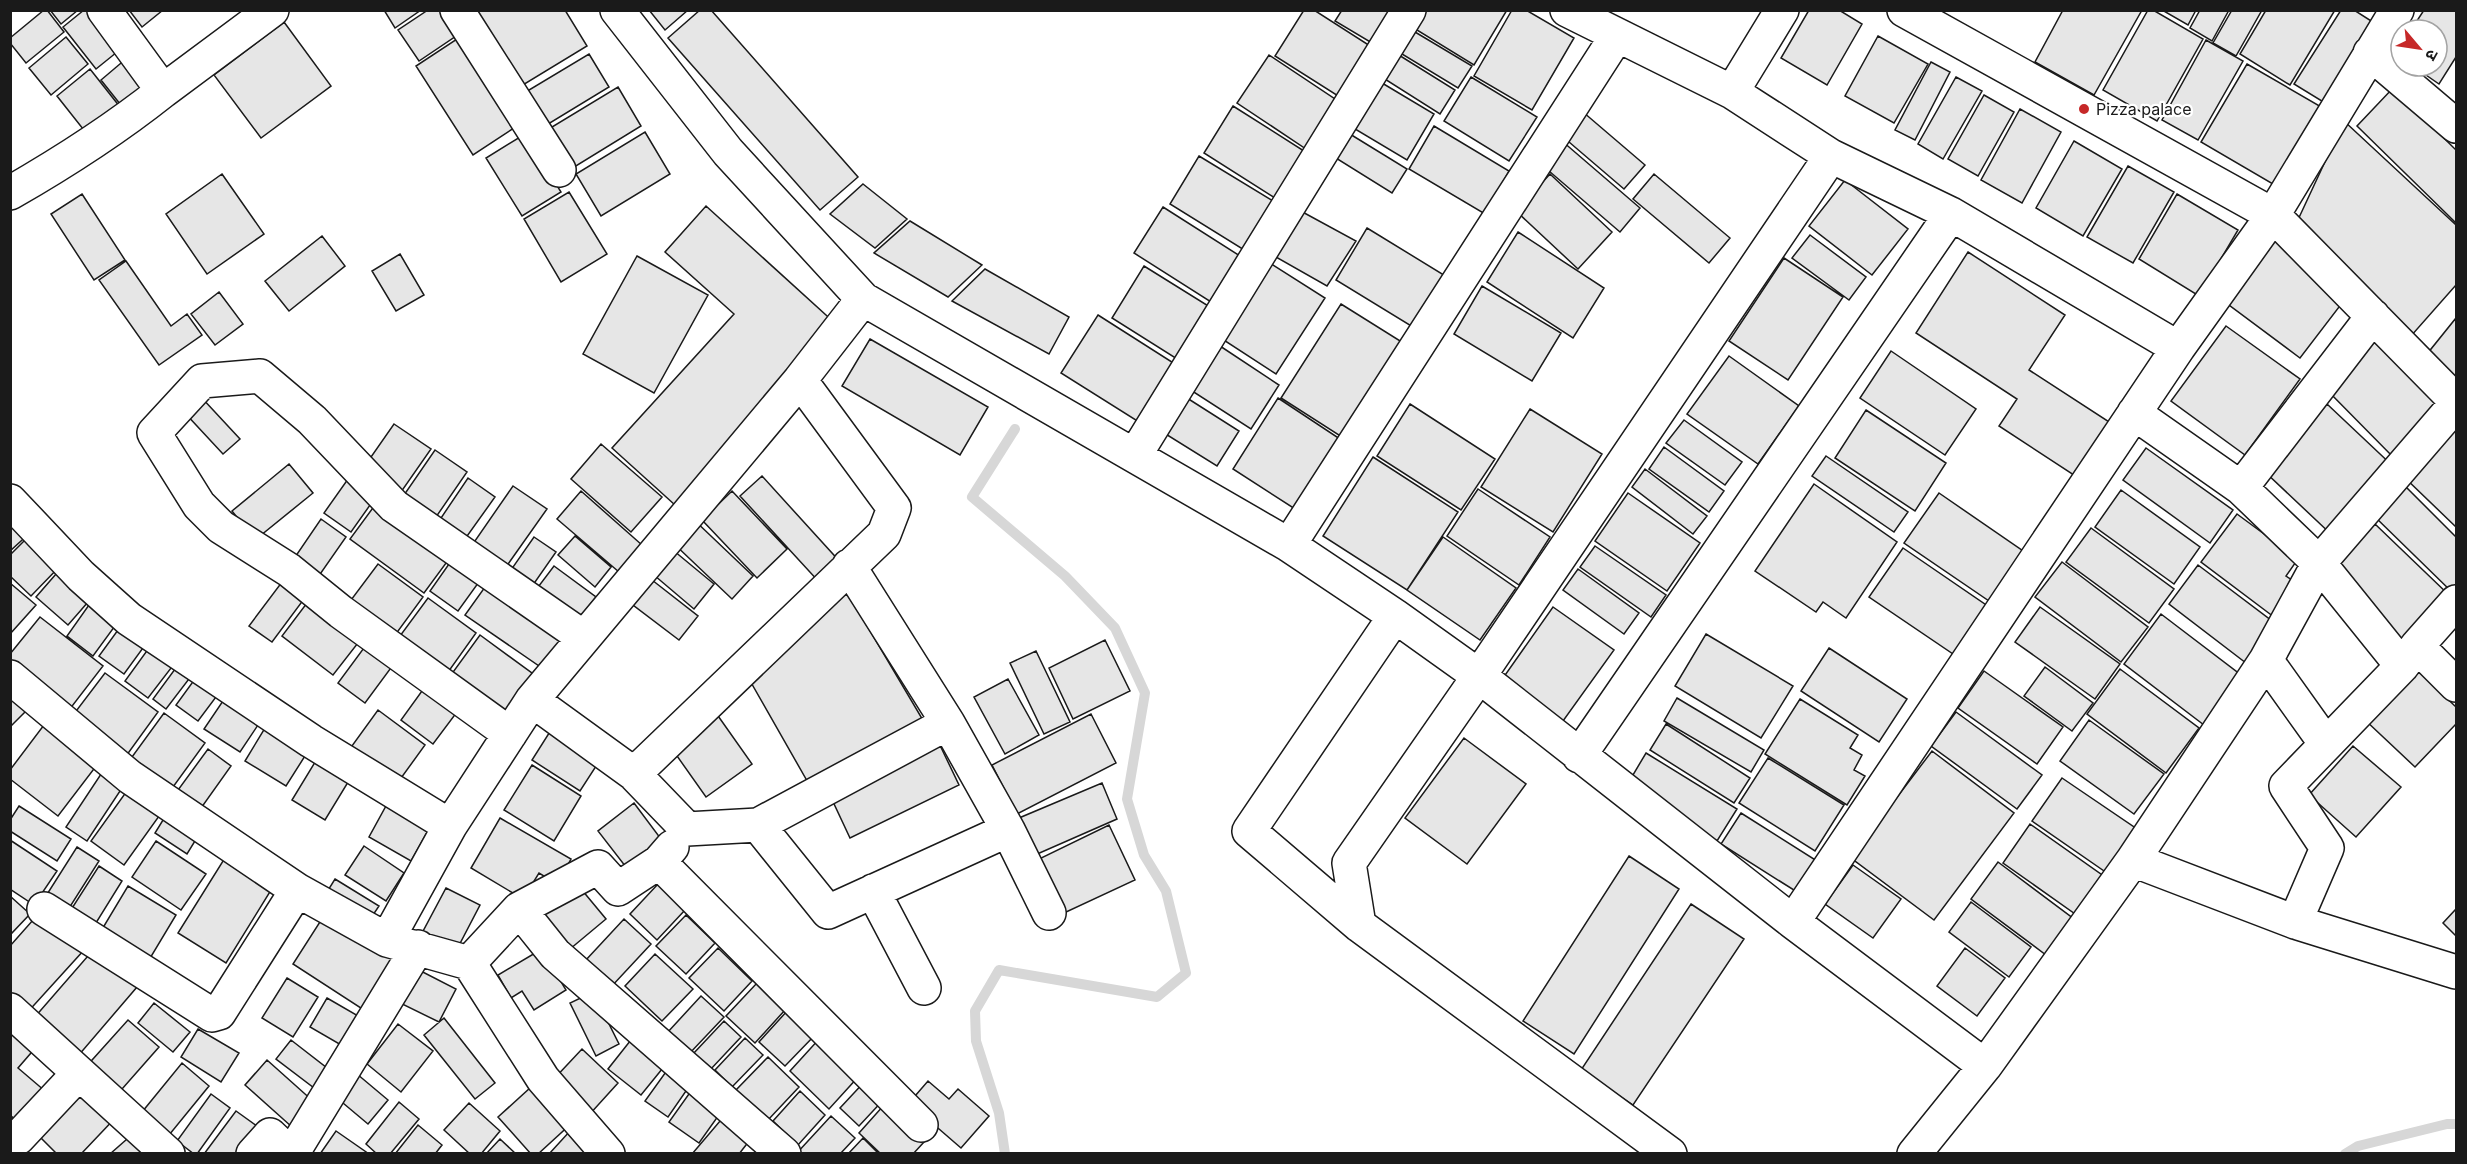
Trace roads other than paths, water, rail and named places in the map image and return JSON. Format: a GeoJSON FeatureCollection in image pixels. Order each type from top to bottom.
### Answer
{"type":"FeatureCollection","features":[{"type":"Feature","properties":{"kind":"street"},"geometry":{"type":"LineString","coordinates":[[104,10],[163,91]]}},
{"type":"Feature","properties":{"kind":"street"},"geometry":{"type":"LineString","coordinates":[[10,193],[67,160],[117,127],[272,10]]}},
{"type":"Feature","properties":{"kind":"street"},"geometry":{"type":"LineString","coordinates":[[457,10],[559,170]]}},
{"type":"Feature","properties":{"kind":"street"},"geometry":{"type":"LineString","coordinates":[[617,10],[728,152],[863,299],[1289,545],[1395,616],[1479,676],[1792,922],[1985,1066]]}},
{"type":"Feature","properties":{"kind":"street"},"geometry":{"type":"LineString","coordinates":[[1135,455],[1409,10]]}},
{"type":"Feature","properties":{"kind":"street"},"geometry":{"type":"LineString","coordinates":[[1567,10],[1616,37],[1732,92],[1831,156],[1951,214],[2178,348]]}},
{"type":"Feature","properties":{"kind":"street"},"geometry":{"type":"LineString","coordinates":[[1732,92],[1782,10]]}},
{"type":"Feature","properties":{"kind":"street"},"geometry":{"type":"LineString","coordinates":[[1904,10],[2273,214],[2457,402],[2319,563],[2266,660],[2133,860],[1985,1066],[1914,1154]]}},
{"type":"Feature","properties":{"kind":"street"},"geometry":{"type":"LineString","coordinates":[[1792,922],[2178,348],[2273,214],[2397,10]]}},
{"type":"Feature","properties":{"kind":"street"},"geometry":{"type":"LineString","coordinates":[[1289,545],[1616,37]]}},
{"type":"Feature","properties":{"kind":"street"},"geometry":{"type":"LineString","coordinates":[[2370,53],[2457,126]]}},
{"type":"Feature","properties":{"kind":"street"},"geometry":{"type":"LineString","coordinates":[[1359,925],[1348,863],[1479,676],[1831,156]]}},
{"type":"Feature","properties":{"kind":"street"},"geometry":{"type":"LineString","coordinates":[[1579,756],[1951,214]]}},
{"type":"Feature","properties":{"kind":"street"},"geometry":{"type":"LineString","coordinates":[[387,940],[450,826],[532,700],[800,380],[863,299]]}},
{"type":"Feature","properties":{"kind":"street"},"geometry":{"type":"LineString","coordinates":[[2241,488],[2373,316]]}},
{"type":"Feature","properties":{"kind":"street"},"geometry":{"type":"LineString","coordinates":[[510,734],[341,612],[289,570],[222,527],[199,505],[154,433],[202,381],[260,376],[312,420],[394,506],[582,638]]}},
{"type":"Feature","properties":{"kind":"street"},"geometry":{"type":"LineString","coordinates":[[634,774],[884,534],[894,508],[800,380]]}},
{"type":"Feature","properties":{"kind":"street"},"geometry":{"type":"LineString","coordinates":[[2134,413],[2241,488],[2319,563],[2409,656],[2457,685]]}},
{"type":"Feature","properties":{"kind":"street"},"geometry":{"type":"LineString","coordinates":[[10,501],[81,576],[129,619],[311,741],[450,826]]}},
{"type":"Feature","properties":{"kind":"street"},"geometry":{"type":"LineString","coordinates":[[849,567],[948,723],[1008,830],[1048,913]]}},
{"type":"Feature","properties":{"kind":"street"},"geometry":{"type":"LineString","coordinates":[[2295,922],[2327,848],[2286,786],[2457,602]]}},
{"type":"Feature","properties":{"kind":"street"},"geometry":{"type":"LineString","coordinates":[[1395,616],[1249,831],[1359,925],[1670,1154]]}},
{"type":"Feature","properties":{"kind":"street"},"geometry":{"type":"LineString","coordinates":[[2266,660],[2326,744]]}},
{"type":"Feature","properties":{"kind":"street"},"geometry":{"type":"LineString","coordinates":[[10,677],[130,777],[297,890],[387,940],[469,963],[543,1079],[608,1154]]}},
{"type":"Feature","properties":{"kind":"street"},"geometry":{"type":"LineString","coordinates":[[532,700],[634,774],[687,829]]}},
{"type":"Feature","properties":{"kind":"street"},"geometry":{"type":"LineString","coordinates":[[469,963],[519,909],[598,867],[618,889],[659,862],[687,829],[758,825],[948,723]]}},
{"type":"Feature","properties":{"kind":"street"},"geometry":{"type":"LineString","coordinates":[[758,825],[828,912],[1008,830]]}},
{"type":"Feature","properties":{"kind":"street"},"geometry":{"type":"LineString","coordinates":[[2133,860],[2295,922],[2457,972]]}},
{"type":"Feature","properties":{"kind":"street"},"geometry":{"type":"LineString","coordinates":[[659,862],[921,1125]]}},
{"type":"Feature","properties":{"kind":"street"},"geometry":{"type":"LineString","coordinates":[[44,909],[212,1015],[219,1013],[297,890]]}},
{"type":"Feature","properties":{"kind":"street"},"geometry":{"type":"LineString","coordinates":[[873,891],[924,988]]}},
{"type":"Feature","properties":{"kind":"street"},"geometry":{"type":"LineString","coordinates":[[519,909],[555,954],[784,1154]]}},
{"type":"Feature","properties":{"kind":"street"},"geometry":{"type":"LineString","coordinates":[[253,1154],[270,1135],[291,1154],[418,947]]}},
{"type":"Feature","properties":{"kind":"street"},"geometry":{"type":"LineString","coordinates":[[10,1010],[168,1154]]}},
{"type":"Feature","properties":{"kind":"street"},"geometry":{"type":"LineString","coordinates":[[21,1141],[79,1072]]}},
{"type":"Feature","properties":{"kind":"waterway"},"geometry":{"type":"LineString","coordinates":[[1005,1154],[999,1113],[976,1041],[975,1011],[999,970],[1157,997],[1186,973],[1166,891],[1144,855],[1127,799],[1145,693],[1115,628],[1065,576],[972,497],[1015,429]]}},
{"type":"Feature","properties":{"kind":"waterway"},"geometry":{"type":"LineString","coordinates":[[2345,1154],[2358,1146],[2447,1124],[2456,1124]]}},
{"type":"Feature","properties":{"kind":"place","name":"Pizza palace"},"geometry":{"type":"Point","coordinates":[2084,109]}}]}
